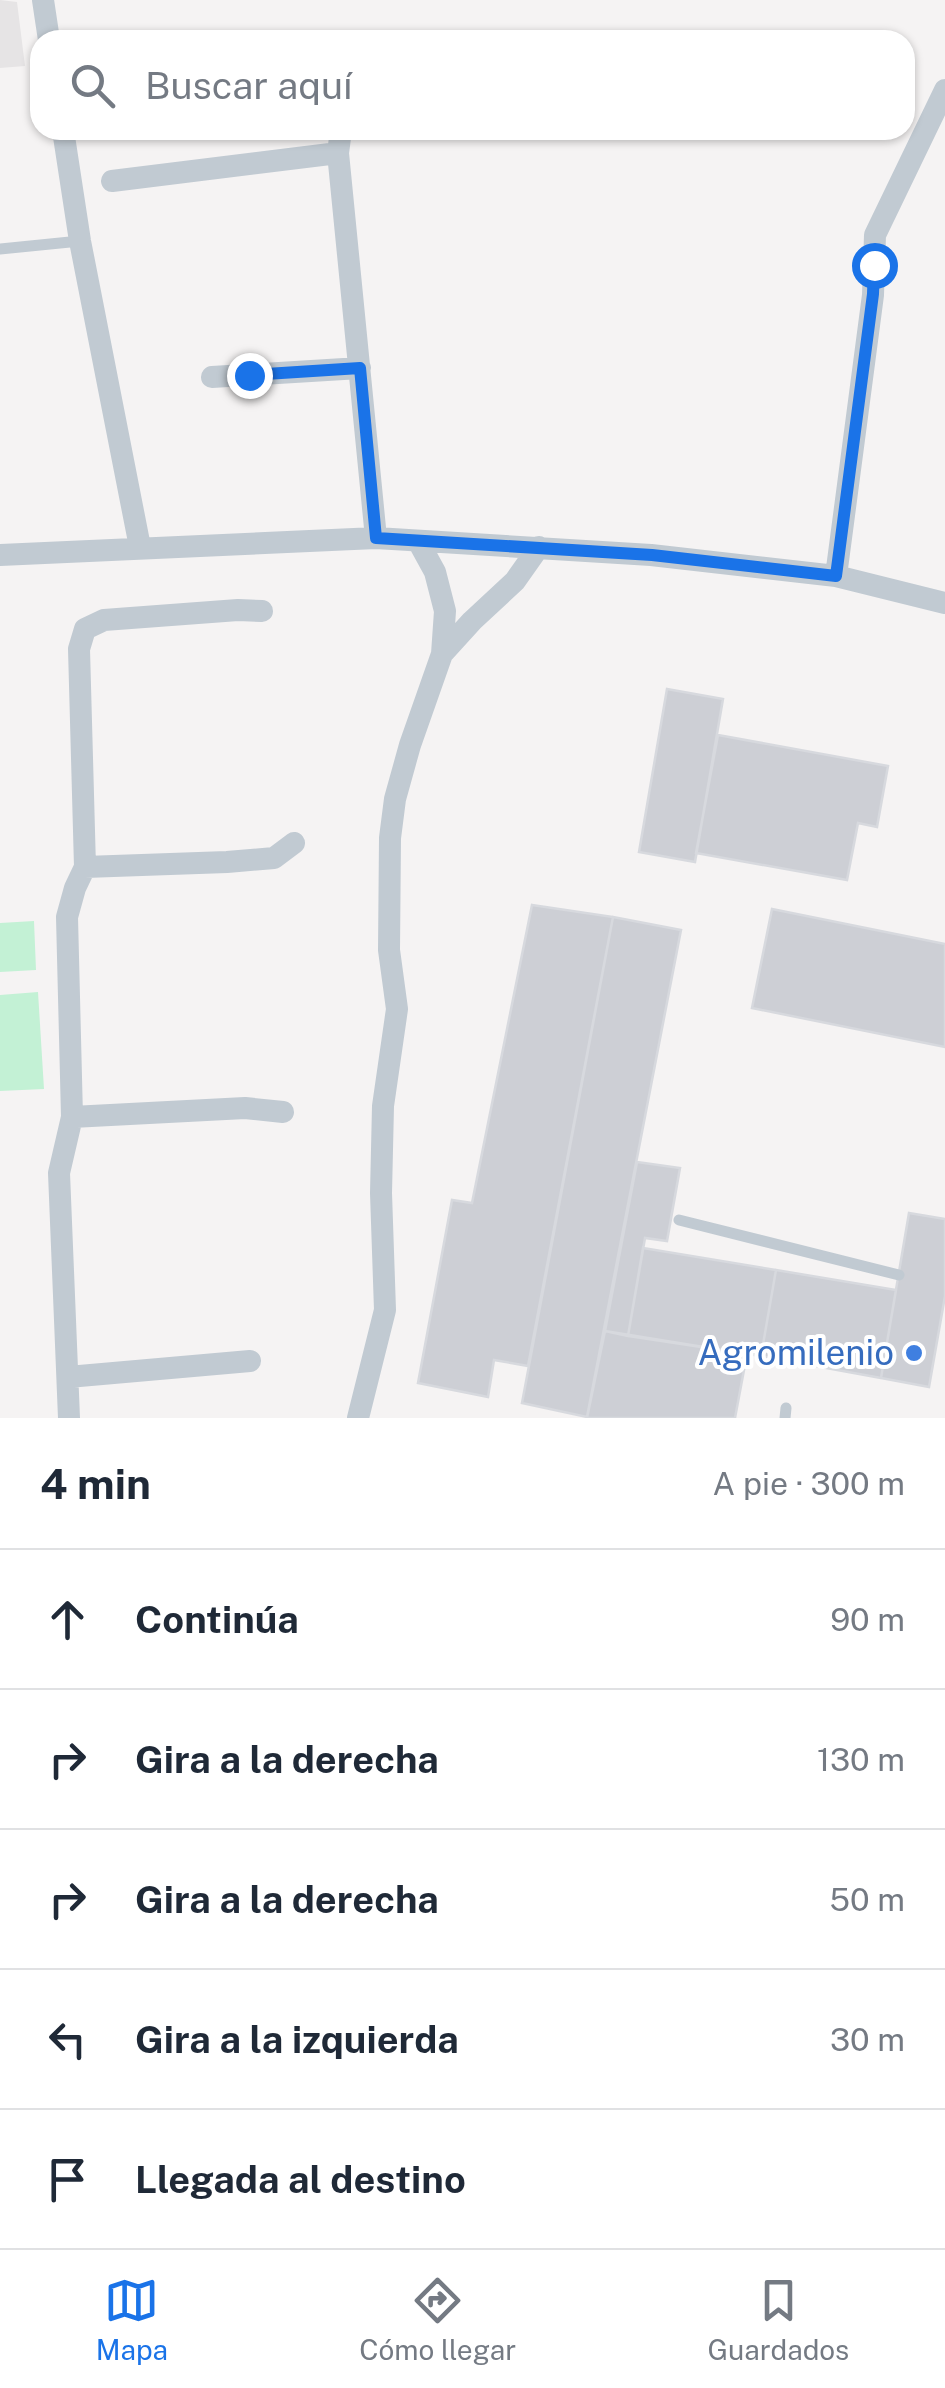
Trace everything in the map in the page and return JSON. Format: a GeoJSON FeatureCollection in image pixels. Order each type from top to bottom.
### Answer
{"type":"FeatureCollection","features":[{"type":"Feature","properties":{"kind":"street"},"geometry":{"type":"LineString","coordinates":[[43,0],[48,30]]}},
{"type":"Feature","properties":{"kind":"street"},"geometry":{"type":"LineString","coordinates":[[836,576],[873,294],[875,235],[945,90]]}},
{"type":"Feature","properties":{"kind":"street"},"geometry":{"type":"LineString","coordinates":[[65,140],[80,242],[140,548]]}},
{"type":"Feature","properties":{"kind":"street"},"geometry":{"type":"LineString","coordinates":[[112,181],[339,142],[376,538]]}},
{"type":"Feature","properties":{"kind":"street"},"geometry":{"type":"LineString","coordinates":[[212,377],[360,368]]}},
{"type":"Feature","properties":{"kind":"street"},"geometry":{"type":"LineString","coordinates":[[0,555],[376,538],[418,540],[652,555],[836,576],[945,603]]}},
{"type":"Feature","properties":{"kind":"street"},"geometry":{"type":"LineString","coordinates":[[358,1418],[386,1310],[383,1106],[397,1008],[389,950],[390,838],[410,745],[442,654],[444,610],[435,572],[418,540]]}},
{"type":"Feature","properties":{"kind":"street"},"geometry":{"type":"LineString","coordinates":[[442,654],[514,581],[539,548]]}},
{"type":"Feature","properties":{"kind":"street"},"geometry":{"type":"LineString","coordinates":[[69,1418],[59,1172],[72,1117],[67,917],[85,866],[79,650],[85,630],[104,620],[262,610]]}},
{"type":"Feature","properties":{"kind":"street"},"geometry":{"type":"LineString","coordinates":[[85,866],[274,858],[294,844]]}},
{"type":"Feature","properties":{"kind":"street"},"geometry":{"type":"LineString","coordinates":[[72,1117],[245,1108],[282,1112]]}},
{"type":"Feature","properties":{"kind":"street"},"geometry":{"type":"LineString","coordinates":[[68,1376],[250,1361]]}},
{"type":"Feature","properties":{"kind":"lane"},"geometry":{"type":"LineString","coordinates":[[0,249],[80,242]]}},
{"type":"Feature","properties":{"kind":"lane"},"geometry":{"type":"LineString","coordinates":[[680,1220],[898,1275]]}},
{"type":"Feature","properties":{"kind":"shaded area"},"geometry":{"type":"Polygon","coordinates":[[[0,0],[17,2],[25,66],[0,68],[0,0]]]}},
{"type":"Feature","properties":{"kind":"green space"},"geometry":{"type":"Polygon","coordinates":[[[34,921],[36,970],[0,972],[0,923],[34,921]]]}},
{"type":"Feature","properties":{"kind":"green space"},"geometry":{"type":"Polygon","coordinates":[[[38,992],[44,1089],[0,1091],[0,995],[38,992]]]}},
{"type":"Feature","properties":{"kind":"building"},"geometry":{"type":"Polygon","coordinates":[[[667,689],[723,699],[695,862],[639,852],[667,689]]]}},
{"type":"Feature","properties":{"kind":"building"},"geometry":{"type":"Polygon","coordinates":[[[718,735],[888,766],[877,827],[858,823],[847,880],[696,853],[718,735]]]}},
{"type":"Feature","properties":{"kind":"building"},"geometry":{"type":"Polygon","coordinates":[[[532,905],[613,917],[528,1366],[494,1360],[488,1397],[418,1383],[452,1200],[472,1203],[532,905]]]}},
{"type":"Feature","properties":{"kind":"building"},"geometry":{"type":"Polygon","coordinates":[[[772,909],[945,944],[945,1047],[752,1008],[772,909]]]}},
{"type":"Feature","properties":{"kind":"building"},"geometry":{"type":"Polygon","coordinates":[[[613,917],[681,930],[587,1417],[522,1403],[613,917]]]}},
{"type":"Feature","properties":{"kind":"building"},"geometry":{"type":"Polygon","coordinates":[[[637,1162],[680,1168],[667,1241],[645,1238],[628,1336],[605,1331],[637,1162]]]}},
{"type":"Feature","properties":{"kind":"building"},"geometry":{"type":"Polygon","coordinates":[[[909,1213],[945,1219],[945,1296],[929,1387],[881,1378],[909,1213]]]}},
{"type":"Feature","properties":{"kind":"building"},"geometry":{"type":"Polygon","coordinates":[[[643,1248],[776,1270],[761,1356],[628,1336],[643,1248]]]}},
{"type":"Feature","properties":{"kind":"building"},"geometry":{"type":"Polygon","coordinates":[[[776,1270],[896,1290],[881,1378],[761,1356],[776,1270]]]}},
{"type":"Feature","properties":{"kind":"building"},"geometry":{"type":"Polygon","coordinates":[[[605,1331],[747,1354],[735,1418],[587,1418],[605,1331]]]}},
{"type":"Feature","properties":{"kind":"place","name":"Agromilenio"},"geometry":{"type":"Point","coordinates":[914,1353]}},
{"type":"Feature","properties":{"kind":"route"},"geometry":{"type":"LineString","coordinates":[[249,375],[360,368],[376,538],[652,555],[836,576],[874,265]]}}]}
